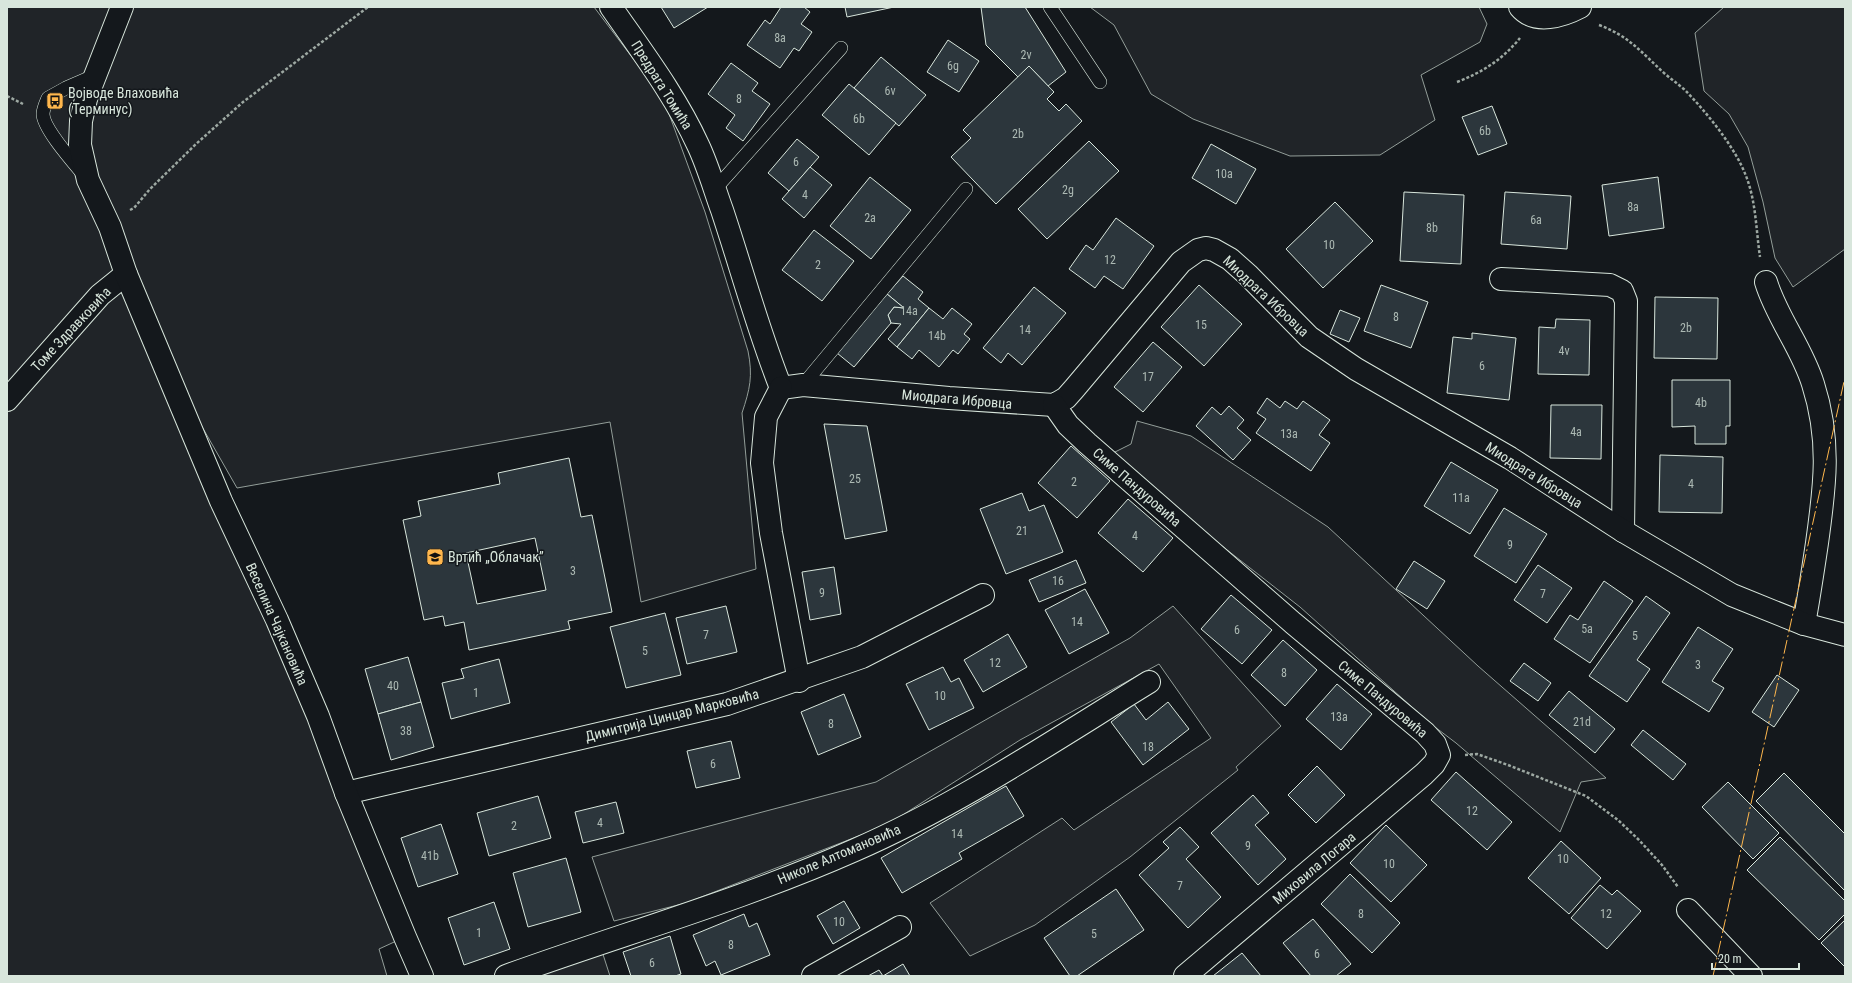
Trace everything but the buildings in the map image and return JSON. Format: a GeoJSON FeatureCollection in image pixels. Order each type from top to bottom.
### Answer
{"type":"FeatureCollection","features":[{"type":"Feature","properties":{"kind":"street"},"geometry":{"type":"LineString","coordinates":[[122,7],[86,99],[81,127],[80,145],[88,180],[110,227],[126,274]]}},
{"type":"Feature","properties":{"kind":"street","name":"Предрага Томића"},"geometry":{"type":"LineString","coordinates":[[611,7],[657,71],[680,110],[698,146],[715,189],[766,352],[781,388]]}},
{"type":"Feature","properties":{"kind":"street"},"geometry":{"type":"LineString","coordinates":[[1527,11],[1554,17],[1575,10]]}},
{"type":"Feature","properties":{"kind":"street","name":"Миодрага Ибровца"},"geometry":{"type":"LineString","coordinates":[[781,388],[803,385],[941,398],[1054,405],[1066,398],[1181,262],[1198,250],[1206,248],[1214,250],[1230,259],[1308,337],[1329,352],[1510,458],[1623,531],[1732,595],[1804,624],[1845,635]]}},
{"type":"Feature","properties":{"kind":"street","name":"Томе Здравковића"},"geometry":{"type":"LineString","coordinates":[[7,400],[100,294],[126,274]]}},
{"type":"Feature","properties":{"kind":"street","name":"Веселина Чајкановића"},"geometry":{"type":"LineString","coordinates":[[126,274],[221,502],[277,620],[318,716],[346,793],[422,976]]}},
{"type":"Feature","properties":{"kind":"street"},"geometry":{"type":"LineString","coordinates":[[1501,279],[1610,285],[1622,291],[1626,301],[1623,531]]}},
{"type":"Feature","properties":{"kind":"street"},"geometry":{"type":"LineString","coordinates":[[1766,282],[1771,299],[1802,356],[1813,384],[1821,415],[1826,452],[1823,497],[1804,624]]}},
{"type":"Feature","properties":{"kind":"street"},"geometry":{"type":"LineString","coordinates":[[781,388],[766,417],[762,462],[771,533],[798,681]]}},
{"type":"Feature","properties":{"kind":"street","name":"Симе Пандуровића"},"geometry":{"type":"LineString","coordinates":[[1054,405],[1068,425],[1141,491],[1287,618],[1425,733],[1435,744],[1438,755]]}},
{"type":"Feature","properties":{"kind":"street","name":"Димитрија Цинцар Марковића"},"geometry":{"type":"LineString","coordinates":[[346,793],[727,704],[798,681],[862,657],[983,595]]}},
{"type":"Feature","properties":{"kind":"street","name":"Николе Алтомановића"},"geometry":{"type":"LineString","coordinates":[[506,976],[770,884],[855,850],[911,823],[998,774],[1149,682]]}},
{"type":"Feature","properties":{"kind":"street","name":"Миховила Логара"},"geometry":{"type":"LineString","coordinates":[[1185,976],[1424,774],[1434,764],[1438,755]]}},
{"type":"Feature","properties":{"kind":"street"},"geometry":{"type":"LineString","coordinates":[[1688,910],[1751,976]]}},
{"type":"Feature","properties":{"kind":"street"},"geometry":{"type":"LineString","coordinates":[[813,976],[900,927]]}},
{"type":"Feature","properties":{"kind":"lane"},"geometry":{"type":"LineString","coordinates":[[1050,7],[1100,82]]}},
{"type":"Feature","properties":{"kind":"lane"},"geometry":{"type":"LineString","coordinates":[[715,189],[841,48]]}},
{"type":"Feature","properties":{"kind":"lane"},"geometry":{"type":"LineString","coordinates":[[88,180],[60,145],[43,114],[48,98],[66,88],[96,75]]}},
{"type":"Feature","properties":{"kind":"lane"},"geometry":{"type":"LineString","coordinates":[[803,385],[966,189]]}},
{"type":"Feature","properties":{"kind":"path"},"geometry":{"type":"LineString","coordinates":[[110,227],[126,212],[134,208],[150,189],[196,144],[243,102],[368,7]]}},
{"type":"Feature","properties":{"kind":"path"},"geometry":{"type":"LineString","coordinates":[[1575,10],[1633,42],[1664,73],[1685,90],[1718,129],[1739,159],[1747,178],[1766,282]]}},
{"type":"Feature","properties":{"kind":"path"},"geometry":{"type":"LineString","coordinates":[[1457,82],[1475,75],[1501,58],[1521,38],[1527,11]]}},
{"type":"Feature","properties":{"kind":"path"},"geometry":{"type":"LineString","coordinates":[[1438,755],[1477,754],[1586,796],[1618,820],[1662,865],[1675,884],[1694,902],[1688,910]]}},
{"type":"Feature","properties":{"kind":"shaded area"},"geometry":{"type":"Polygon","coordinates":[[[7,7],[594,7],[644,73],[668,111],[705,212],[748,351],[750,382],[742,413],[756,569],[641,602],[610,422],[237,488],[156,346],[405,937],[379,949],[387,976],[7,976],[7,7]]]}},
{"type":"Feature","properties":{"kind":"shaded area"},"geometry":{"type":"Polygon","coordinates":[[[1090,7],[1479,7],[1487,24],[1480,42],[1421,75],[1435,120],[1380,155],[1290,156],[1193,119],[1151,94],[1114,25],[1090,7]]]}},
{"type":"Feature","properties":{"kind":"shaded area"},"geometry":{"type":"Polygon","coordinates":[[[1724,7],[1845,7],[1845,249],[1793,287],[1775,258],[1763,202],[1748,147],[1729,114],[1704,91],[1695,33],[1724,7]]]}},
{"type":"Feature","properties":{"kind":"shaded area"},"geometry":{"type":"Polygon","coordinates":[[[1137,421],[1191,436],[1328,527],[1478,666],[1606,778],[1581,782],[1560,832],[1456,743],[1431,724],[1300,607],[1213,539],[1110,453],[1131,444],[1137,421]]]}},
{"type":"Feature","properties":{"kind":"shaded area"},"geometry":{"type":"Polygon","coordinates":[[[1173,606],[1281,726],[1236,767],[1238,770],[1130,857],[1035,925],[970,956],[930,903],[1062,818],[1074,830],[1211,738],[1159,664],[1020,740],[887,825],[686,903],[614,921],[592,857],[876,782],[1130,638],[1173,606]]]}},
{"type":"Feature","properties":{"kind":"shaded area"},"geometry":{"type":"Polygon","coordinates":[[[599,942],[610,976],[506,976],[599,942]]]}},
{"type":"Feature","properties":{"kind":"power"},"geometry":{"type":"LineString","coordinates":[[1713,976],[1845,377]]}},
{"type":"Feature","properties":{"kind":"place","name":"Војводе Влаховића (Терминус)"},"geometry":{"type":"Point","coordinates":[55,101]}},
{"type":"Feature","properties":{"kind":"place","name":"Вртић „Облачак”"},"geometry":{"type":"Point","coordinates":[435,557]}}]}
